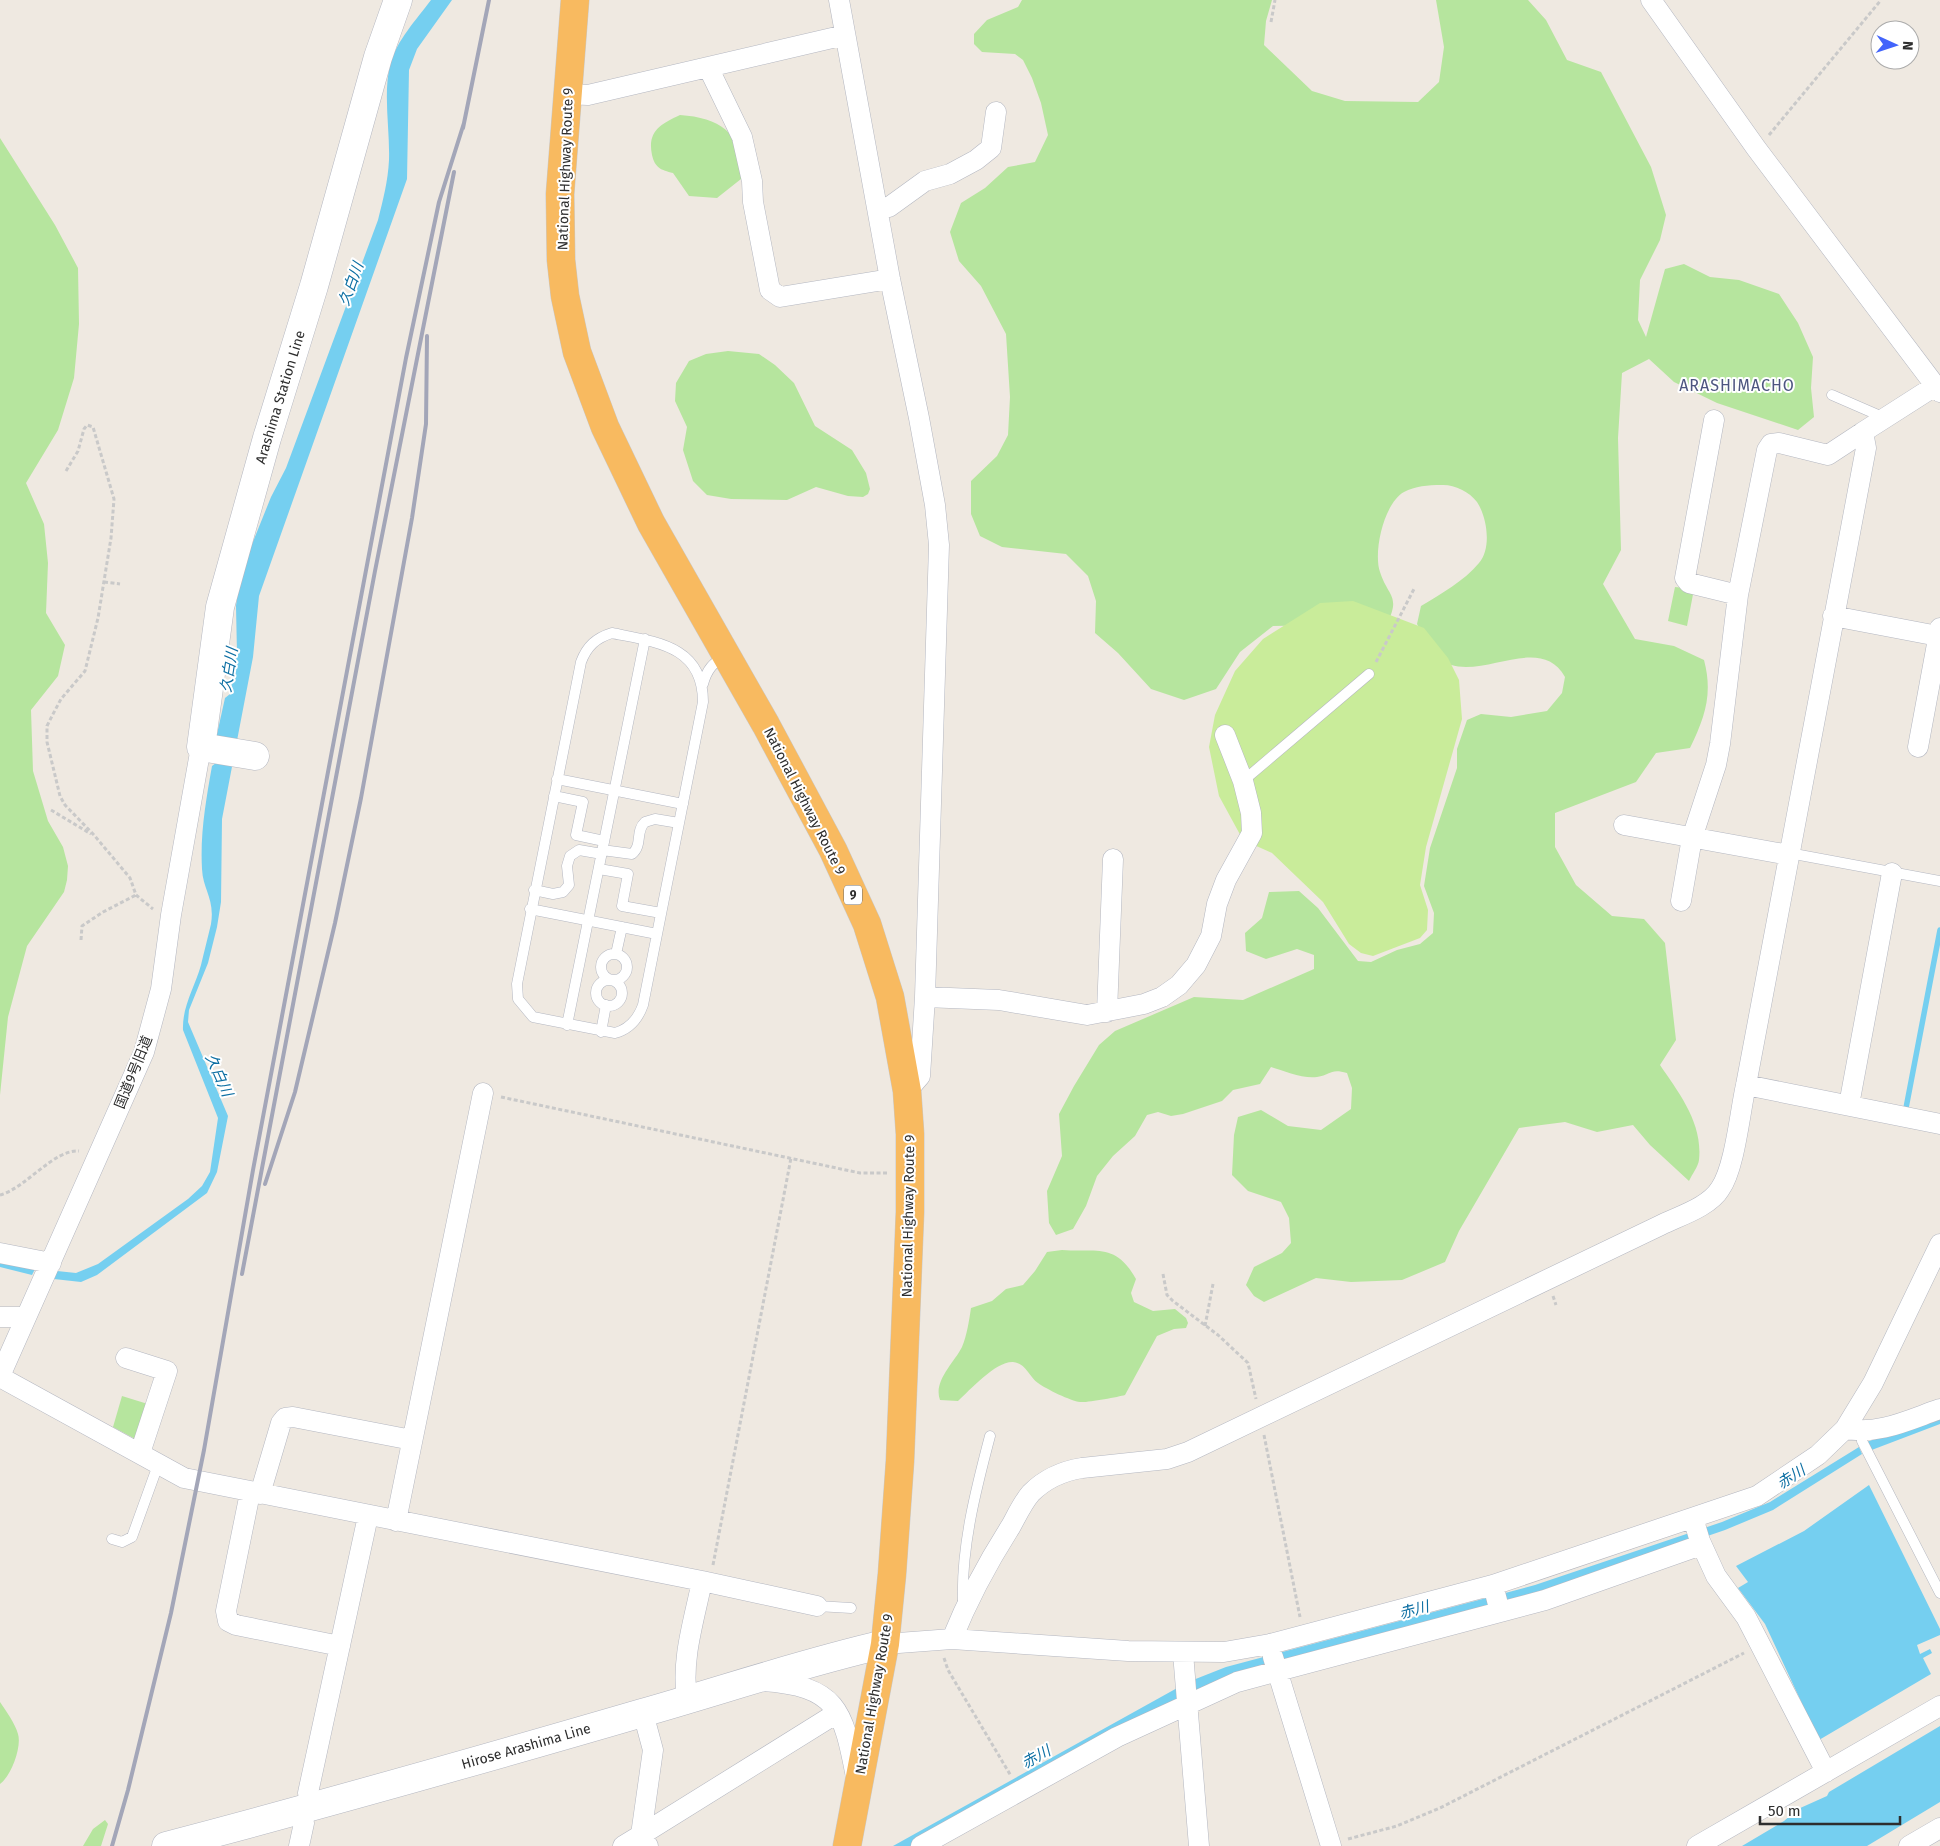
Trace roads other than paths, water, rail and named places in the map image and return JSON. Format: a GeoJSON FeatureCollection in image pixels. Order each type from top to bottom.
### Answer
{"type":"FeatureCollection","features":[{"type":"Feature","properties":{"kind":"highway","name":"National Highway Route 9"},"geometry":{"type":"LineString","coordinates":[[574,0],[560,194],[561,260],[565,296],[577,352],[605,427],[651,523],[726,655],[828,842],[867,924],[890,997],[907,1091],[911,1174],[900,1461],[885,1644],[847,1846]]}},
{"type":"Feature","properties":{"kind":"main road","name":"Arashima Station Line"},"geometry":{"type":"LineString","coordinates":[[227,751],[220,607],[267,438],[314,286],[378,57],[398,0]]}},
{"type":"Feature","properties":{"kind":"main road","name":"Hirose Arashima Line"},"geometry":{"type":"LineString","coordinates":[[166,1846],[299,1811],[643,1713],[824,1658],[885,1644]]}},
{"type":"Feature","properties":{"kind":"street"},"geometry":{"type":"LineString","coordinates":[[839,0],[879,208],[890,279],[921,428],[935,505],[939,544],[925,997],[920,1076],[907,1091]]}},
{"type":"Feature","properties":{"kind":"street"},"geometry":{"type":"LineString","coordinates":[[1651,0],[1756,148],[1937,389],[1884,418],[1828,454],[1779,443],[1768,446],[1738,595],[1716,765],[1692,838],[1681,902]]}},
{"type":"Feature","properties":{"kind":"street"},"geometry":{"type":"LineString","coordinates":[[567,94],[588,95],[845,35]]}},
{"type":"Feature","properties":{"kind":"street"},"geometry":{"type":"LineString","coordinates":[[708,66],[742,137],[752,182],[752,202],[770,290],[780,297],[890,279]]}},
{"type":"Feature","properties":{"kind":"street"},"geometry":{"type":"LineString","coordinates":[[879,208],[889,207],[925,181],[950,174],[976,160],[991,148],[996,112]]}},
{"type":"Feature","properties":{"kind":"street"},"geometry":{"type":"LineString","coordinates":[[1714,420],[1684,578],[1689,583],[1738,595]]}},
{"type":"Feature","properties":{"kind":"street"},"geometry":{"type":"LineString","coordinates":[[946,1640],[1030,1494],[1046,1481],[1069,1470],[1167,1459],[1188,1452],[1706,1202],[1720,1190],[1728,1173],[1746,1085],[1866,448],[1867,442],[1863,432]]}},
{"type":"Feature","properties":{"kind":"street"},"geometry":{"type":"LineString","coordinates":[[1833,616],[1939,632],[1918,747]]}},
{"type":"Feature","properties":{"kind":"street"},"geometry":{"type":"LineString","coordinates":[[925,997],[999,1000],[1087,1015],[1144,1004],[1162,997],[1179,985],[1196,965],[1211,936],[1216,904],[1226,880],[1252,833],[1243,781],[1225,735]]}},
{"type":"Feature","properties":{"kind":"street","name":"国道9号旧道"},"geometry":{"type":"LineString","coordinates":[[0,1376],[144,1052],[161,989],[171,915],[227,751]]}},
{"type":"Feature","properties":{"kind":"street"},"geometry":{"type":"LineString","coordinates":[[1624,825],[1789,854]]}},
{"type":"Feature","properties":{"kind":"street"},"geometry":{"type":"LineString","coordinates":[[1107,1012],[1113,860]]}},
{"type":"Feature","properties":{"kind":"street"},"geometry":{"type":"LineString","coordinates":[[1849,1104],[1892,872]]}},
{"type":"Feature","properties":{"kind":"street"},"geometry":{"type":"LineString","coordinates":[[1746,1085],[1849,1104],[1940,1124]]}},
{"type":"Feature","properties":{"kind":"street"},"geometry":{"type":"LineString","coordinates":[[396,1521],[484,1093]]}},
{"type":"Feature","properties":{"kind":"street"},"geometry":{"type":"LineString","coordinates":[[1856,1434],[1873,1383],[1940,1244]]}},
{"type":"Feature","properties":{"kind":"street"},"geometry":{"type":"LineString","coordinates":[[0,1254],[51,1263]]}},
{"type":"Feature","properties":{"kind":"street"},"geometry":{"type":"LineString","coordinates":[[0,1317],[26,1317]]}},
{"type":"Feature","properties":{"kind":"street"},"geometry":{"type":"LineString","coordinates":[[126,1358],[166,1371],[140,1453]]}},
{"type":"Feature","properties":{"kind":"street"},"geometry":{"type":"LineString","coordinates":[[0,1376],[184,1478],[706,1582],[817,1606]]}},
{"type":"Feature","properties":{"kind":"street"},"geometry":{"type":"LineString","coordinates":[[885,1644],[946,1640],[1183,1653],[1224,1652],[1496,1599],[1545,1600],[1697,1533],[1818,1455],[1856,1434],[1885,1429],[1940,1409]]}},
{"type":"Feature","properties":{"kind":"street"},"geometry":{"type":"LineString","coordinates":[[340,1646],[236,1625],[228,1621],[226,1611],[255,1493],[281,1423],[285,1418],[293,1417],[412,1440]]}},
{"type":"Feature","properties":{"kind":"street"},"geometry":{"type":"LineString","coordinates":[[308,1792],[368,1516]]}},
{"type":"Feature","properties":{"kind":"street"},"geometry":{"type":"LineString","coordinates":[[921,1846],[1117,1737],[1236,1682],[1697,1533]]}},
{"type":"Feature","properties":{"kind":"street"},"geometry":{"type":"LineString","coordinates":[[1697,1533],[1716,1576],[1746,1617],[1826,1772]]}},
{"type":"Feature","properties":{"kind":"street"},"geometry":{"type":"LineString","coordinates":[[688,1700],[684,1680],[685,1661],[706,1582]]}},
{"type":"Feature","properties":{"kind":"street"},"geometry":{"type":"LineString","coordinates":[[1270,1644],[1276,1670],[1331,1845]]}},
{"type":"Feature","properties":{"kind":"street"},"geometry":{"type":"LineString","coordinates":[[1183,1653],[1199,1846]]}},
{"type":"Feature","properties":{"kind":"street"},"geometry":{"type":"LineString","coordinates":[[751,1680],[777,1682],[815,1691],[825,1696],[838,1713],[851,1748],[858,1787]]}},
{"type":"Feature","properties":{"kind":"street"},"geometry":{"type":"LineString","coordinates":[[1697,1846],[1940,1706]]}},
{"type":"Feature","properties":{"kind":"street"},"geometry":{"type":"LineString","coordinates":[[643,1713],[653,1750],[644,1840]]}},
{"type":"Feature","properties":{"kind":"street"},"geometry":{"type":"LineString","coordinates":[[623,1846],[644,1840],[838,1713]]}},
{"type":"Feature","properties":{"kind":"street"},"geometry":{"type":"LineString","coordinates":[[299,1846],[304,1823]]}},
{"type":"Feature","properties":{"kind":"street"},"geometry":{"type":"LineString","coordinates":[[1909,1846],[1940,1828]]}},
{"type":"Feature","properties":{"kind":"lane"},"geometry":{"type":"LineString","coordinates":[[1832,395],[1884,418]]}},
{"type":"Feature","properties":{"kind":"lane"},"geometry":{"type":"LineString","coordinates":[[703,684],[687,658],[675,649],[645,640],[612,633],[600,637],[584,655],[518,970],[518,999],[533,1018],[601,1032],[615,1033],[622,1031],[639,1015],[703,702],[703,684],[706,672],[712,664],[726,655]]}},
{"type":"Feature","properties":{"kind":"lane"},"geometry":{"type":"LineString","coordinates":[[567,1025],[645,640]]}},
{"type":"Feature","properties":{"kind":"lane"},"geometry":{"type":"LineString","coordinates":[[1243,781],[1369,674]]}},
{"type":"Feature","properties":{"kind":"lane"},"geometry":{"type":"LineString","coordinates":[[557,779],[683,804]]}},
{"type":"Feature","properties":{"kind":"lane"},"geometry":{"type":"LineString","coordinates":[[554,796],[582,802],[576,835],[603,848],[632,854],[638,848],[639,832],[645,822],[655,820],[679,823]]}},
{"type":"Feature","properties":{"kind":"lane"},"geometry":{"type":"LineString","coordinates":[[534,890],[553,894],[564,892],[570,885],[567,866],[570,856],[579,850],[603,848]]}},
{"type":"Feature","properties":{"kind":"lane"},"geometry":{"type":"LineString","coordinates":[[1789,854],[1940,881]]}},
{"type":"Feature","properties":{"kind":"lane"},"geometry":{"type":"LineString","coordinates":[[599,869],[628,874],[622,906],[661,913]]}},
{"type":"Feature","properties":{"kind":"lane"},"geometry":{"type":"LineString","coordinates":[[530,909],[657,934]]}},
{"type":"Feature","properties":{"kind":"lane"},"geometry":{"type":"LineString","coordinates":[[616,954],[622,927]]}},
{"type":"Feature","properties":{"kind":"lane"},"geometry":{"type":"LineString","coordinates":[[606,1005],[619,1002],[622,994],[618,983],[604,975],[602,966],[605,958],[616,954]]}},
{"type":"Feature","properties":{"kind":"lane"},"geometry":{"type":"LineString","coordinates":[[606,1005],[597,996],[597,988],[603,981],[624,976],[627,969],[626,961],[616,954]]}},
{"type":"Feature","properties":{"kind":"lane"},"geometry":{"type":"LineString","coordinates":[[601,1032],[606,1005]]}},
{"type":"Feature","properties":{"kind":"lane"},"geometry":{"type":"LineString","coordinates":[[1856,1434],[1940,1594]]}},
{"type":"Feature","properties":{"kind":"lane"},"geometry":{"type":"LineString","coordinates":[[964,1609],[962,1574],[981,1471],[990,1436]]}},
{"type":"Feature","properties":{"kind":"lane"},"geometry":{"type":"LineString","coordinates":[[112,1539],[122,1542],[132,1537],[158,1465]]}},
{"type":"Feature","properties":{"kind":"lane"},"geometry":{"type":"LineString","coordinates":[[817,1606],[851,1608]]}},
{"type":"Feature","properties":{"kind":"water"},"geometry":{"type":"Polygon","coordinates":[[[431,0],[452,0],[417,49],[409,70],[407,179],[259,596],[253,657],[222,819],[221,902],[217,927],[208,963],[189,1010],[188,1022],[228,1116],[217,1172],[207,1193],[97,1275],[81,1282],[54,1279],[57,1271],[76,1273],[98,1264],[188,1199],[202,1186],[210,1172],[218,1118],[183,1030],[183,1021],[201,965],[211,924],[210,901],[202,869],[203,830],[212,766],[216,763],[217,734],[225,698],[230,694],[237,654],[236,606],[240,574],[271,497],[286,468],[378,220],[388,168],[387,88],[390,65],[402,39],[431,0]]]}},
{"type":"Feature","properties":{"kind":"water"},"geometry":{"type":"Polygon","coordinates":[[[0,1259],[36,1267],[32,1275],[0,1267],[0,1259]]]}},
{"type":"Feature","properties":{"kind":"water"},"geometry":{"type":"Polygon","coordinates":[[[1940,1415],[1940,1424],[1869,1451],[1864,1443],[1940,1415]]]}},
{"type":"Feature","properties":{"kind":"water"},"geometry":{"type":"Polygon","coordinates":[[[1859,1447],[1862,1454],[1773,1510],[1725,1530],[1538,1594],[1231,1676],[1009,1789],[910,1846],[893,1846],[1188,1682],[1226,1667],[1535,1585],[1722,1522],[1770,1502],[1859,1447]]]}},
{"type":"Feature","properties":{"kind":"water"},"geometry":{"type":"Polygon","coordinates":[[[1869,1485],[1940,1629],[1940,1635],[1917,1645],[1920,1654],[1930,1649],[1932,1653],[1923,1658],[1931,1674],[1819,1740],[1765,1624],[1738,1588],[1748,1582],[1736,1566],[1804,1531],[1869,1485]]]}},
{"type":"Feature","properties":{"kind":"water"},"geometry":{"type":"Polygon","coordinates":[[[1940,1726],[1940,1802],[1867,1846],[1742,1846],[1784,1821],[1798,1809],[1827,1796],[1829,1792],[1940,1726]]]}},
{"type":"Feature","properties":{"kind":"waterway"},"geometry":{"type":"LineString","coordinates":[[1906,1108],[1940,930]]}},
{"type":"Feature","properties":{"kind":"railway"},"geometry":{"type":"LineString","coordinates":[[463,128],[489,0]]}},
{"type":"Feature","properties":{"kind":"railway"},"geometry":{"type":"LineString","coordinates":[[112,1846],[128,1790],[171,1613],[204,1450],[253,1170],[406,358],[439,202],[464,123]]}},
{"type":"Feature","properties":{"kind":"railway"},"geometry":{"type":"LineString","coordinates":[[242,1274],[375,571],[454,172]]}},
{"type":"Feature","properties":{"kind":"railway"},"geometry":{"type":"LineString","coordinates":[[265,1184],[295,1092],[335,923],[361,798],[412,518],[426,424],[427,336]]}},
{"type":"Feature","properties":{"kind":"district","name":"ARASHIMACHO"},"geometry":{"type":"Point","coordinates":[1737,385]}},
{"type":"Feature","properties":{"kind":"water label","name":"久白川"},"geometry":{"type":"Point","coordinates":[351,284]}},
{"type":"Feature","properties":{"kind":"water label","name":"久白川"},"geometry":{"type":"Point","coordinates":[229,670]}},
{"type":"Feature","properties":{"kind":"water label","name":"久白川"},"geometry":{"type":"Point","coordinates":[219,1075]}},
{"type":"Feature","properties":{"kind":"water label","name":"赤川"},"geometry":{"type":"Point","coordinates":[1791,1477]}},
{"type":"Feature","properties":{"kind":"water label","name":"赤川"},"geometry":{"type":"Point","coordinates":[1414,1610]}},
{"type":"Feature","properties":{"kind":"water label","name":"赤川"},"geometry":{"type":"Point","coordinates":[1036,1757]}}]}
